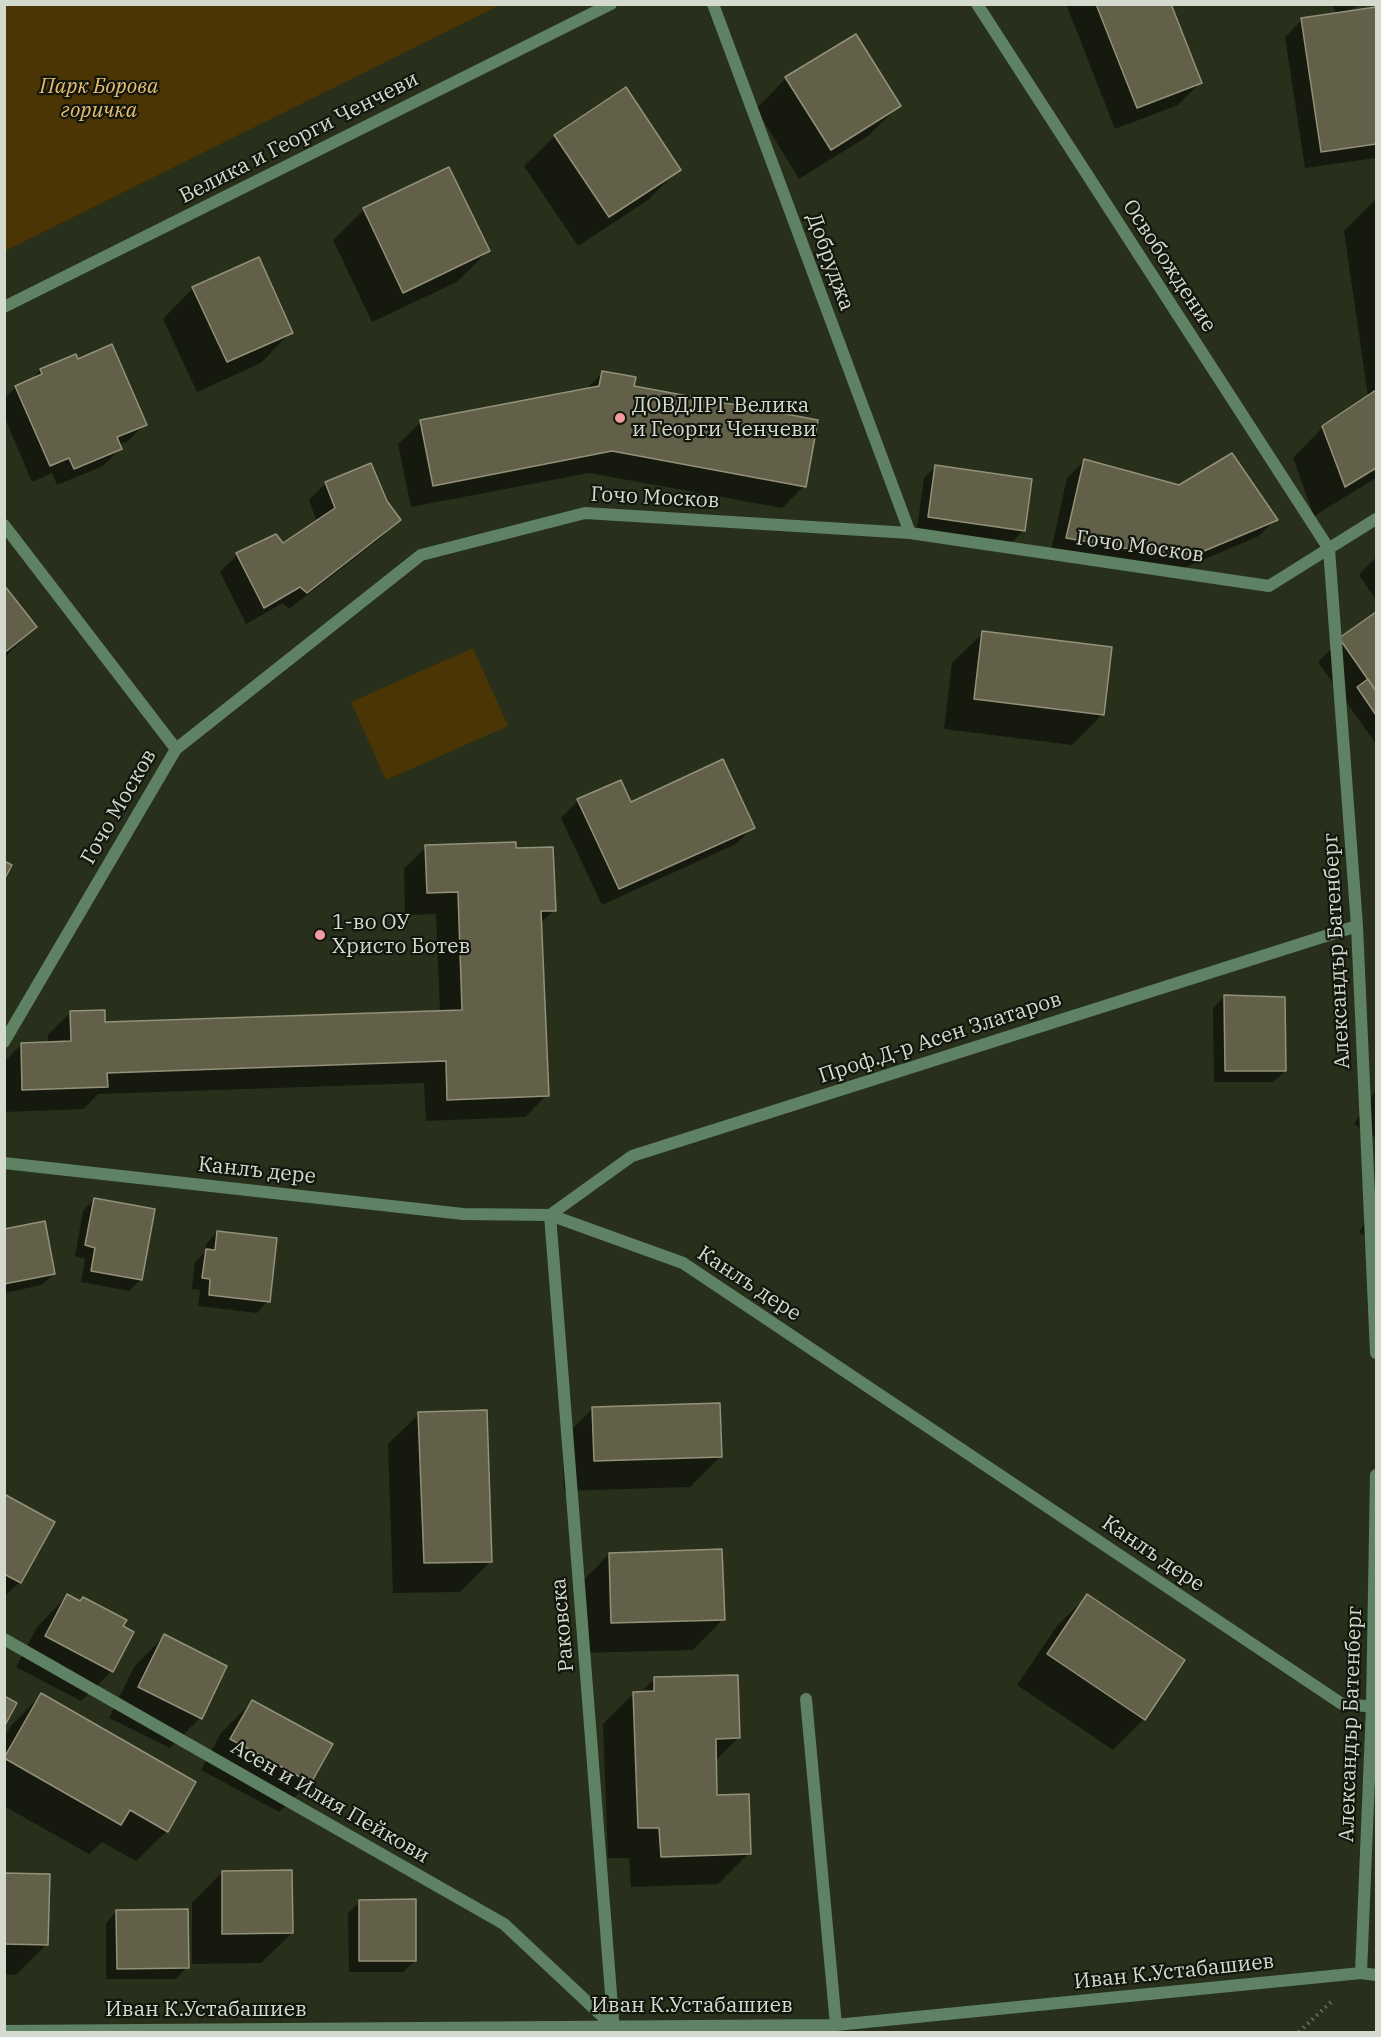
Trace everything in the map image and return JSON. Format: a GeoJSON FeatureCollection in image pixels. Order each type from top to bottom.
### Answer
{"type":"FeatureCollection","features":[{"type":"Feature","properties":{"kind":"street","name":"Велика и Георги Ченчеви"},"geometry":{"type":"LineString","coordinates":[[4,307],[611,4]]}},
{"type":"Feature","properties":{"kind":"street","name":"Добруджа"},"geometry":{"type":"LineString","coordinates":[[713,4],[910,533]]}},
{"type":"Feature","properties":{"kind":"street","name":"Освобождение"},"geometry":{"type":"LineString","coordinates":[[977,4],[1329,549]]}},
{"type":"Feature","properties":{"kind":"street","name":"Гочо Москов"},"geometry":{"type":"LineString","coordinates":[[4,1042],[176,749],[421,555],[585,513],[910,533],[1269,586],[1377,519]]}},
{"type":"Feature","properties":{"kind":"street"},"geometry":{"type":"LineString","coordinates":[[4,525],[176,749]]}},
{"type":"Feature","properties":{"kind":"street","name":"Александър Батенберг"},"geometry":{"type":"LineString","coordinates":[[1329,549],[1357,926],[1377,1353]]}},
{"type":"Feature","properties":{"kind":"street","name":"Проф.Д-р Асен Златаров"},"geometry":{"type":"LineString","coordinates":[[550,1215],[632,1156],[1357,926]]}},
{"type":"Feature","properties":{"kind":"street","name":"Канлъ дере"},"geometry":{"type":"LineString","coordinates":[[4,1163],[463,1214],[550,1215],[683,1263],[1342,1704],[1374,1706]]}},
{"type":"Feature","properties":{"kind":"street","name":"Раковска"},"geometry":{"type":"LineString","coordinates":[[550,1215],[614,2030]]}},
{"type":"Feature","properties":{"kind":"street","name":"Александър Батенберг"},"geometry":{"type":"LineString","coordinates":[[1361,1973],[1374,1706],[1377,1475]]}},
{"type":"Feature","properties":{"kind":"street","name":"Асен и Илия Пейкови"},"geometry":{"type":"LineString","coordinates":[[4,1639],[504,1924],[614,2030]]}},
{"type":"Feature","properties":{"kind":"street"},"geometry":{"type":"LineString","coordinates":[[806,1699],[836,2025]]}},
{"type":"Feature","properties":{"kind":"street","name":"Иван К.Устабашиев"},"geometry":{"type":"LineString","coordinates":[[4,2031],[614,2030],[836,2025],[1361,1973],[1377,1975]]}},
{"type":"Feature","properties":{"kind":"green space","name":"Парк Борова горичка"},"geometry":{"type":"Polygon","coordinates":[[[5,4],[500,4],[500,5],[5,251],[5,4]]]}},
{"type":"Feature","properties":{"kind":"green space"},"geometry":{"type":"Polygon","coordinates":[[[473,648],[508,726],[386,780],[351,702],[473,648]]]}},
{"type":"Feature","properties":{"kind":"building"},"geometry":{"type":"Polygon","coordinates":[[[1096,4],[1171,4],[1202,83],[1137,108],[1096,4]]]}},
{"type":"Feature","properties":{"kind":"building"},"geometry":{"type":"Polygon","coordinates":[[[1376,7],[1376,144],[1321,152],[1301,18],[1376,7]]]}},
{"type":"Feature","properties":{"kind":"building"},"geometry":{"type":"Polygon","coordinates":[[[856,34],[901,106],[831,150],[785,77],[856,34]]]}},
{"type":"Feature","properties":{"kind":"building"},"geometry":{"type":"Polygon","coordinates":[[[626,87],[681,170],[609,217],[554,135],[626,87]]]}},
{"type":"Feature","properties":{"kind":"building"},"geometry":{"type":"Polygon","coordinates":[[[449,167],[490,251],[403,293],[363,208],[449,167]]]}},
{"type":"Feature","properties":{"kind":"building"},"geometry":{"type":"Polygon","coordinates":[[[259,257],[293,333],[227,362],[192,287],[259,257]]]}},
{"type":"Feature","properties":{"kind":"building"},"geometry":{"type":"Polygon","coordinates":[[[112,344],[147,425],[117,437],[122,449],[74,469],[69,458],[50,466],[15,386],[42,374],[40,369],[76,354],[78,359],[112,344]]]}},
{"type":"Feature","properties":{"kind":"building"},"geometry":{"type":"Polygon","coordinates":[[[602,371],[636,377],[634,386],[818,420],[806,487],[612,451],[433,486],[420,420],[599,386],[602,371]]]}},
{"type":"Feature","properties":{"kind":"building"},"geometry":{"type":"Polygon","coordinates":[[[1376,390],[1376,468],[1345,487],[1322,426],[1376,390]]]}},
{"type":"Feature","properties":{"kind":"building"},"geometry":{"type":"Polygon","coordinates":[[[1232,453],[1278,520],[1185,559],[1066,538],[1084,459],[1179,485],[1232,453]]]}},
{"type":"Feature","properties":{"kind":"building"},"geometry":{"type":"Polygon","coordinates":[[[371,463],[387,501],[401,520],[307,593],[300,587],[264,608],[236,553],[276,534],[283,543],[335,508],[325,482],[371,463]]]}},
{"type":"Feature","properties":{"kind":"building"},"geometry":{"type":"Polygon","coordinates":[[[935,465],[1032,479],[1025,531],[928,517],[935,465]]]}},
{"type":"Feature","properties":{"kind":"building"},"geometry":{"type":"Polygon","coordinates":[[[4,585],[37,627],[4,653],[4,585]]]}},
{"type":"Feature","properties":{"kind":"building"},"geometry":{"type":"Polygon","coordinates":[[[1376,612],[1376,691],[1339,638],[1376,612]]]}},
{"type":"Feature","properties":{"kind":"building"},"geometry":{"type":"Polygon","coordinates":[[[982,631],[1112,647],[1104,715],[974,699],[982,631]]]}},
{"type":"Feature","properties":{"kind":"building"},"geometry":{"type":"Polygon","coordinates":[[[1368,679],[1376,691],[1376,715],[1357,687],[1368,679]]]}},
{"type":"Feature","properties":{"kind":"building"},"geometry":{"type":"Polygon","coordinates":[[[723,759],[755,828],[619,889],[577,799],[621,780],[631,802],[723,759]]]}},
{"type":"Feature","properties":{"kind":"building"},"geometry":{"type":"Polygon","coordinates":[[[516,842],[516,848],[553,847],[556,911],[541,911],[549,1096],[447,1100],[446,1061],[107,1073],[108,1087],[22,1090],[21,1043],[71,1041],[70,1011],[105,1010],[105,1022],[462,1010],[458,892],[427,893],[425,845],[516,842]]]}},
{"type":"Feature","properties":{"kind":"building"},"geometry":{"type":"Polygon","coordinates":[[[4,861],[12,865],[4,880],[4,861]]]}},
{"type":"Feature","properties":{"kind":"building"},"geometry":{"type":"Polygon","coordinates":[[[1224,995],[1285,997],[1286,1071],[1225,1071],[1224,995]]]}},
{"type":"Feature","properties":{"kind":"building"},"geometry":{"type":"Polygon","coordinates":[[[94,1198],[155,1209],[142,1280],[91,1271],[95,1248],[85,1245],[94,1198]]]}},
{"type":"Feature","properties":{"kind":"building"},"geometry":{"type":"Polygon","coordinates":[[[45,1221],[55,1274],[4,1284],[4,1229],[45,1221]]]}},
{"type":"Feature","properties":{"kind":"building"},"geometry":{"type":"Polygon","coordinates":[[[217,1231],[277,1238],[270,1302],[209,1295],[210,1279],[202,1278],[206,1249],[215,1250],[217,1231]]]}},
{"type":"Feature","properties":{"kind":"building"},"geometry":{"type":"Polygon","coordinates":[[[720,1403],[722,1457],[594,1461],[592,1407],[720,1403]]]}},
{"type":"Feature","properties":{"kind":"building"},"geometry":{"type":"Polygon","coordinates":[[[487,1410],[492,1562],[424,1563],[418,1412],[487,1410]]]}},
{"type":"Feature","properties":{"kind":"building"},"geometry":{"type":"Polygon","coordinates":[[[4,1494],[55,1522],[21,1583],[4,1574],[4,1494]]]}},
{"type":"Feature","properties":{"kind":"building"},"geometry":{"type":"Polygon","coordinates":[[[722,1549],[725,1620],[611,1623],[609,1553],[722,1549]]]}},
{"type":"Feature","properties":{"kind":"building"},"geometry":{"type":"Polygon","coordinates":[[[67,1594],[80,1601],[83,1597],[127,1620],[123,1626],[134,1632],[113,1672],[45,1636],[67,1594]]]}},
{"type":"Feature","properties":{"kind":"building"},"geometry":{"type":"Polygon","coordinates":[[[1087,1594],[1185,1660],[1145,1720],[1047,1654],[1087,1594]]]}},
{"type":"Feature","properties":{"kind":"building"},"geometry":{"type":"Polygon","coordinates":[[[164,1634],[227,1666],[202,1719],[138,1687],[164,1634]]]}},
{"type":"Feature","properties":{"kind":"building"},"geometry":{"type":"Polygon","coordinates":[[[738,1675],[740,1738],[716,1739],[717,1795],[749,1794],[751,1854],[661,1857],[659,1828],[638,1828],[633,1692],[654,1691],[654,1677],[738,1675]]]}},
{"type":"Feature","properties":{"kind":"building"},"geometry":{"type":"Polygon","coordinates":[[[41,1693],[196,1782],[168,1832],[130,1810],[121,1825],[4,1758],[41,1693]]]}},
{"type":"Feature","properties":{"kind":"building"},"geometry":{"type":"Polygon","coordinates":[[[4,1696],[17,1703],[4,1727],[4,1696]]]}},
{"type":"Feature","properties":{"kind":"building"},"geometry":{"type":"Polygon","coordinates":[[[252,1700],[333,1744],[311,1783],[230,1739],[252,1700]]]}},
{"type":"Feature","properties":{"kind":"building"},"geometry":{"type":"Polygon","coordinates":[[[292,1870],[293,1933],[222,1934],[222,1871],[292,1870]]]}},
{"type":"Feature","properties":{"kind":"building"},"geometry":{"type":"Polygon","coordinates":[[[4,1873],[50,1874],[48,1945],[4,1944],[4,1873]]]}},
{"type":"Feature","properties":{"kind":"building"},"geometry":{"type":"Polygon","coordinates":[[[416,1899],[416,1961],[359,1961],[359,1900],[416,1899]]]}},
{"type":"Feature","properties":{"kind":"building"},"geometry":{"type":"Polygon","coordinates":[[[188,1909],[189,1968],[117,1969],[116,1910],[188,1909]]]}},
{"type":"Feature","properties":{"kind":"place","name":"ДОВДЛРГ Велика и Георги Ченчеви"},"geometry":{"type":"Point","coordinates":[620,418]}},
{"type":"Feature","properties":{"kind":"place","name":"1-во ОУ Христо Ботев"},"geometry":{"type":"Point","coordinates":[320,935]}}]}
